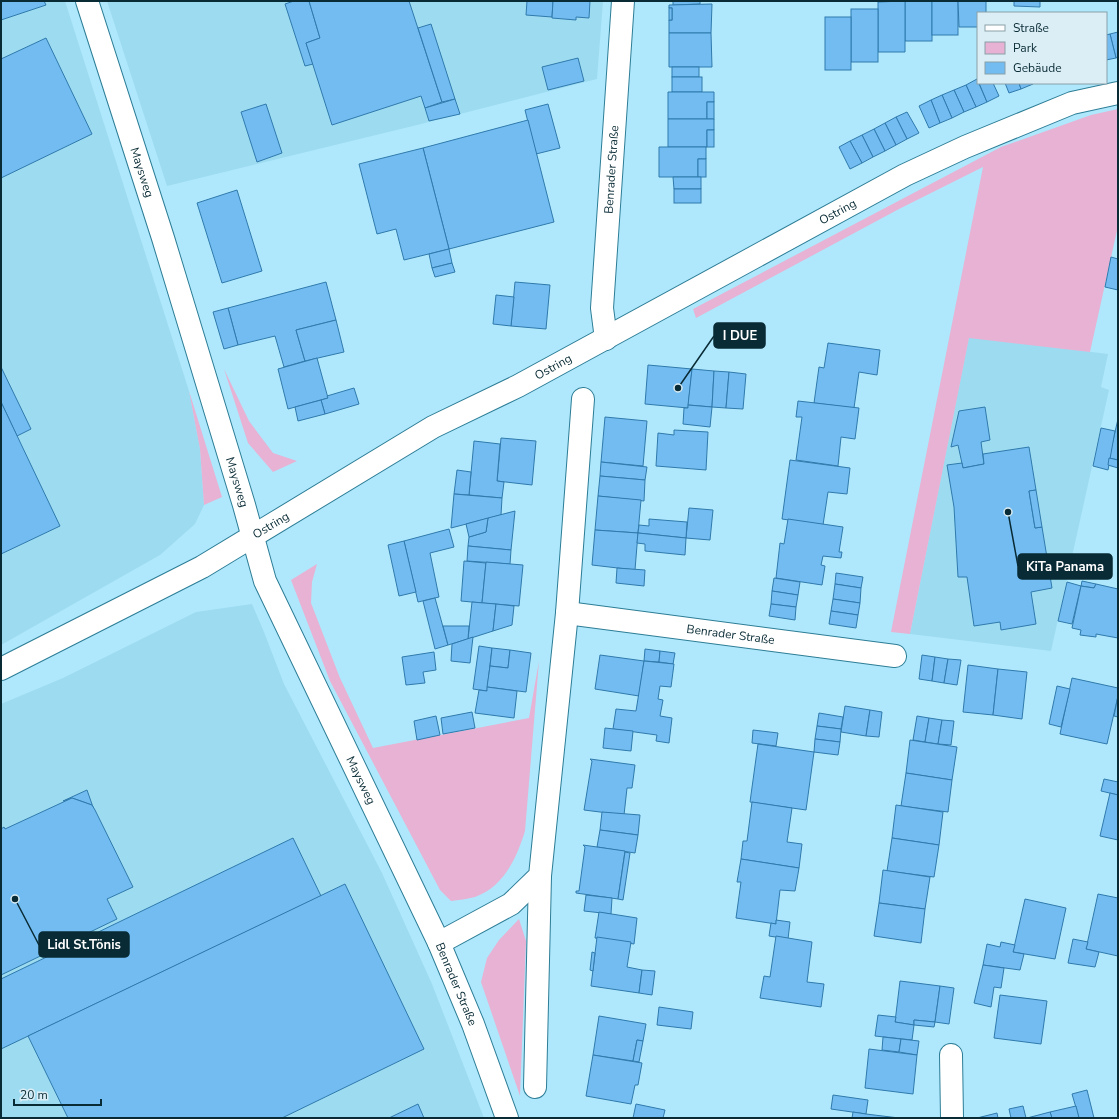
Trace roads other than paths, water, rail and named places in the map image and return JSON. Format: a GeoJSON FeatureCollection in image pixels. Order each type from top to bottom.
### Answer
{"type":"FeatureCollection","features":[{"type":"Feature","properties":{"kind":"street","name":"Maysweg"},"geometry":{"type":"LineString","coordinates":[[87,1],[163,238],[253,536],[265,581],[439,943]]}},
{"type":"Feature","properties":{"kind":"street","name":"Benrader Straße"},"geometry":{"type":"LineString","coordinates":[[606,339],[602,308],[622,1]]}},
{"type":"Feature","properties":{"kind":"street","name":"Ostring"},"geometry":{"type":"LineString","coordinates":[[1,670],[202,567],[433,428],[518,386],[606,339],[905,175],[965,147],[1072,103],[1118,93]]}},
{"type":"Feature","properties":{"kind":"street"},"geometry":{"type":"LineString","coordinates":[[535,1087],[540,876],[567,613],[583,399]]}},
{"type":"Feature","properties":{"kind":"street","name":"Benrader Straße"},"geometry":{"type":"LineString","coordinates":[[567,613],[895,656]]}},
{"type":"Feature","properties":{"kind":"street","name":"Benrader Straße"},"geometry":{"type":"LineString","coordinates":[[506,1118],[473,1024],[439,943],[511,904],[540,876]]}},
{"type":"Feature","properties":{"kind":"street"},"geometry":{"type":"LineString","coordinates":[[951,1055],[952,1118]]}},
{"type":"Feature","properties":{"kind":"place","name":"I DUE"},"geometry":{"type":"Point","coordinates":[678,388]}},
{"type":"Feature","properties":{"kind":"place","name":"KiTa Panama"},"geometry":{"type":"Point","coordinates":[1008,512]}},
{"type":"Feature","properties":{"kind":"place","name":"Lidl St.Tönis"},"geometry":{"type":"Point","coordinates":[15,899]}}]}
